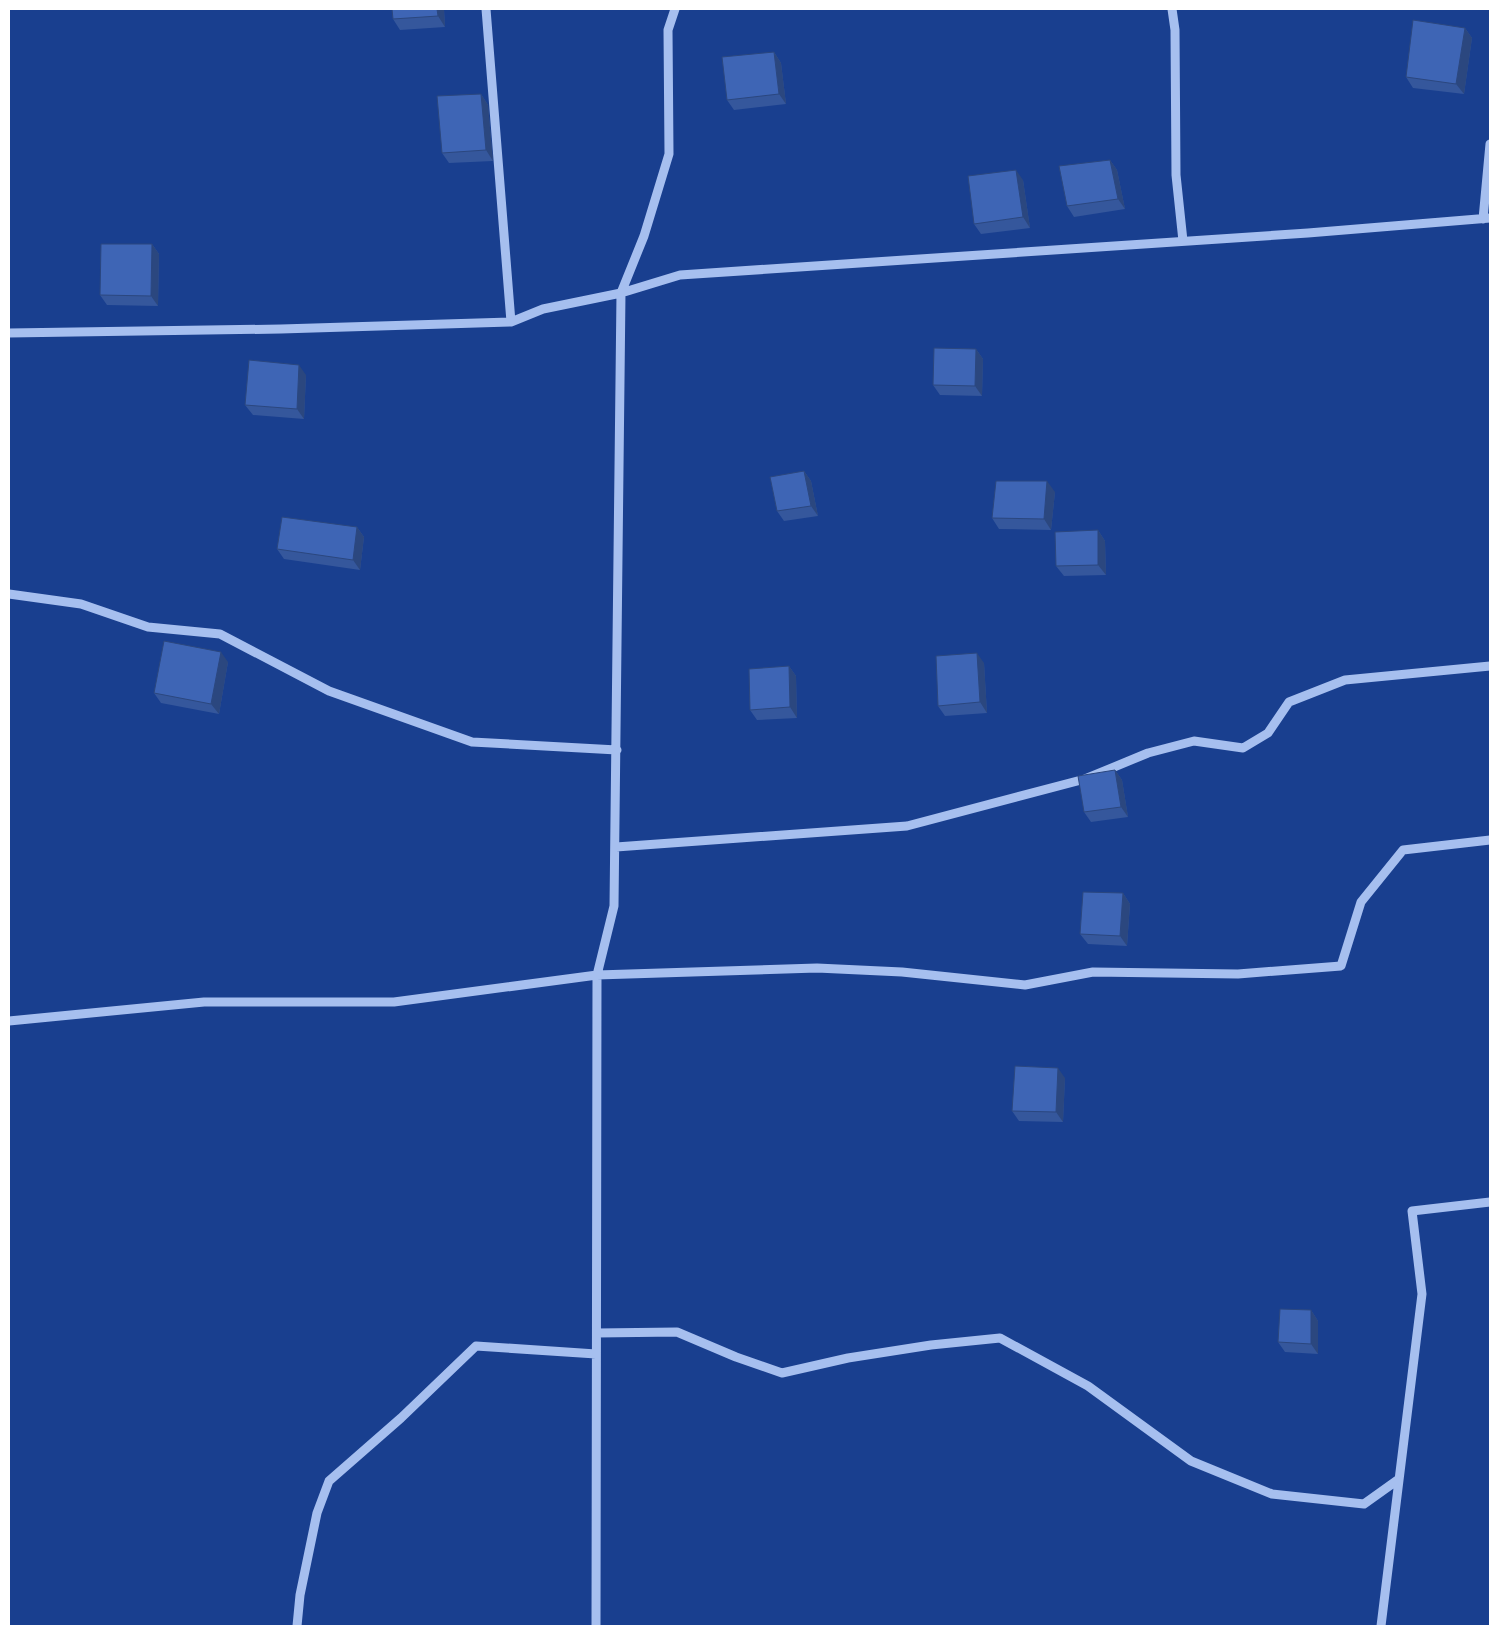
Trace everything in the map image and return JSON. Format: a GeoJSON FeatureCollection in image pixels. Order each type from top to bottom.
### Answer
{"type":"FeatureCollection","features":[{"type":"Feature","properties":{"kind":"street"},"geometry":{"type":"LineString","coordinates":[[486,9],[512,322]]}},
{"type":"Feature","properties":{"kind":"street"},"geometry":{"type":"LineString","coordinates":[[596,1626],[597,976],[614,906],[621,293],[644,236],[669,154],[668,30],[675,9]]}},
{"type":"Feature","properties":{"kind":"street"},"geometry":{"type":"LineString","coordinates":[[1172,9],[1175,30],[1176,175],[1183,242]]}},
{"type":"Feature","properties":{"kind":"street"},"geometry":{"type":"LineString","coordinates":[[9,333],[281,329],[512,322],[543,309],[621,293],[680,275],[1183,242],[1487,218],[1490,144]]}},
{"type":"Feature","properties":{"kind":"street"},"geometry":{"type":"LineString","coordinates":[[9,594],[81,604],[148,627],[220,634],[329,691],[472,742],[617,750]]}},
{"type":"Feature","properties":{"kind":"street"},"geometry":{"type":"LineString","coordinates":[[616,847],[907,826],[1085,779],[1148,753],[1194,741],[1243,748],[1268,733],[1289,702],[1344,680],[1490,666]]}},
{"type":"Feature","properties":{"kind":"street"},"geometry":{"type":"LineString","coordinates":[[9,1021],[204,1002],[394,1002],[597,976],[817,968],[902,972],[1025,985],[1093,972],[1238,974],[1341,966],[1361,902],[1403,850],[1490,840]]}},
{"type":"Feature","properties":{"kind":"street"},"geometry":{"type":"LineString","coordinates":[[1381,1626],[1422,1294],[1412,1211],[1490,1202]]}},
{"type":"Feature","properties":{"kind":"street"},"geometry":{"type":"LineString","coordinates":[[596,1333],[677,1332],[736,1357],[782,1373],[848,1358],[932,1344],[1000,1338],[1088,1386],[1191,1461],[1272,1494],[1364,1504],[1398,1479]]}},
{"type":"Feature","properties":{"kind":"street"},"geometry":{"type":"LineString","coordinates":[[297,1626],[300,1595],[317,1514],[329,1481],[401,1418],[476,1346],[596,1354]]}},
{"type":"Feature","properties":{"kind":"building"},"geometry":{"type":"Polygon","coordinates":[[[392,9],[437,9],[438,16],[393,19],[392,9]]]}},
{"type":"Feature","properties":{"kind":"building"},"geometry":{"type":"Polygon","coordinates":[[[1413,20],[1465,28],[1456,84],[1406,77],[1413,20]]]}},
{"type":"Feature","properties":{"kind":"building"},"geometry":{"type":"Polygon","coordinates":[[[774,52],[779,94],[727,100],[722,57],[774,52]]]}},
{"type":"Feature","properties":{"kind":"building"},"geometry":{"type":"Polygon","coordinates":[[[481,94],[486,150],[442,153],[437,96],[481,94]]]}},
{"type":"Feature","properties":{"kind":"building"},"geometry":{"type":"Polygon","coordinates":[[[1110,160],[1118,199],[1067,206],[1059,166],[1110,160]]]}},
{"type":"Feature","properties":{"kind":"building"},"geometry":{"type":"Polygon","coordinates":[[[1016,170],[1023,217],[974,224],[968,176],[1016,170]]]}},
{"type":"Feature","properties":{"kind":"building"},"geometry":{"type":"Polygon","coordinates":[[[101,244],[152,244],[151,296],[100,295],[101,244]]]}},
{"type":"Feature","properties":{"kind":"building"},"geometry":{"type":"Polygon","coordinates":[[[934,348],[976,349],[975,386],[933,385],[934,348]]]}},
{"type":"Feature","properties":{"kind":"building"},"geometry":{"type":"Polygon","coordinates":[[[249,360],[299,365],[297,409],[245,405],[249,360]]]}},
{"type":"Feature","properties":{"kind":"building"},"geometry":{"type":"Polygon","coordinates":[[[804,471],[811,506],[777,511],[770,477],[804,471]]]}},
{"type":"Feature","properties":{"kind":"building"},"geometry":{"type":"Polygon","coordinates":[[[996,481],[1047,481],[1044,519],[992,518],[996,481]]]}},
{"type":"Feature","properties":{"kind":"building"},"geometry":{"type":"Polygon","coordinates":[[[282,517],[357,527],[353,560],[277,549],[282,517]]]}},
{"type":"Feature","properties":{"kind":"building"},"geometry":{"type":"Polygon","coordinates":[[[1098,530],[1098,565],[1056,566],[1055,532],[1098,530]]]}},
{"type":"Feature","properties":{"kind":"building"},"geometry":{"type":"Polygon","coordinates":[[[164,641],[221,652],[211,704],[154,693],[164,641]]]}},
{"type":"Feature","properties":{"kind":"building"},"geometry":{"type":"Polygon","coordinates":[[[977,653],[980,702],[938,706],[936,656],[977,653]]]}},
{"type":"Feature","properties":{"kind":"building"},"geometry":{"type":"Polygon","coordinates":[[[789,666],[790,707],[750,710],[749,669],[789,666]]]}},
{"type":"Feature","properties":{"kind":"building"},"geometry":{"type":"Polygon","coordinates":[[[1115,770],[1121,807],[1084,812],[1078,776],[1115,770]]]}},
{"type":"Feature","properties":{"kind":"building"},"geometry":{"type":"Polygon","coordinates":[[[1083,892],[1123,893],[1120,936],[1080,934],[1083,892]]]}},
{"type":"Feature","properties":{"kind":"building"},"geometry":{"type":"Polygon","coordinates":[[[1015,1066],[1058,1068],[1056,1112],[1012,1111],[1015,1066]]]}},
{"type":"Feature","properties":{"kind":"building"},"geometry":{"type":"Polygon","coordinates":[[[1280,1309],[1311,1310],[1311,1344],[1278,1342],[1280,1309]]]}}]}
